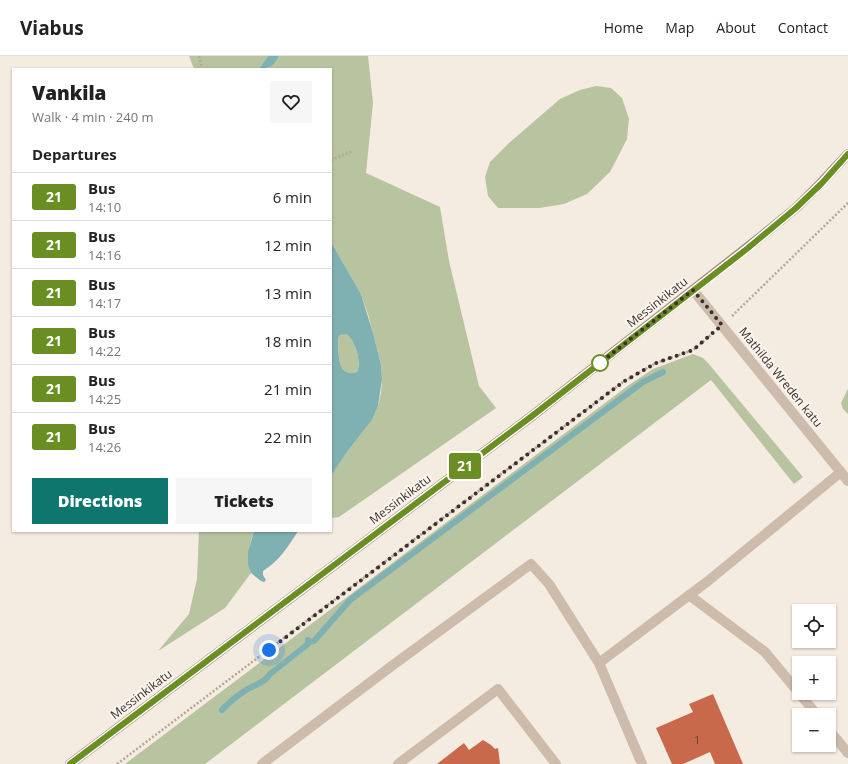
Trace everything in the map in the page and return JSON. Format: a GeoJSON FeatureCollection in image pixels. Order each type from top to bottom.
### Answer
{"type":"FeatureCollection","features":[{"type":"Feature","properties":{"kind":"street","name":"Messinkikatu"},"geometry":{"type":"LineString","coordinates":[[70,764],[532,416],[693,290],[796,208],[822,183],[848,154]]}},
{"type":"Feature","properties":{"kind":"street","name":"Mathilda Wreden katu"},"geometry":{"type":"LineString","coordinates":[[693,290],[848,481]]}},
{"type":"Feature","properties":{"kind":"street"},"geometry":{"type":"LineString","coordinates":[[599,663],[689,595],[841,472]]}},
{"type":"Feature","properties":{"kind":"street"},"geometry":{"type":"LineString","coordinates":[[262,764],[392,664],[531,564],[549,584],[599,663],[642,764]]}},
{"type":"Feature","properties":{"kind":"street"},"geometry":{"type":"LineString","coordinates":[[689,595],[766,652],[792,684]]}},
{"type":"Feature","properties":{"kind":"street"},"geometry":{"type":"LineString","coordinates":[[398,764],[498,689],[556,764]]}},
{"type":"Feature","properties":{"kind":"street"},"geometry":{"type":"LineString","coordinates":[[805,700],[811,708]]}},
{"type":"Feature","properties":{"kind":"street"},"geometry":{"type":"LineString","coordinates":[[836,738],[848,753]]}},
{"type":"Feature","properties":{"kind":"path"},"geometry":{"type":"LineString","coordinates":[[199,56],[202,68]]}},
{"type":"Feature","properties":{"kind":"path"},"geometry":{"type":"LineString","coordinates":[[332,160],[353,151]]}},
{"type":"Feature","properties":{"kind":"path"},"geometry":{"type":"LineString","coordinates":[[117,764],[623,382],[656,363],[693,350],[722,325],[848,203]]}},
{"type":"Feature","properties":{"kind":"green space"},"geometry":{"type":"Polygon","coordinates":[[[189,56],[268,56],[260,68],[194,68],[189,56]]]}},
{"type":"Feature","properties":{"kind":"green space"},"geometry":{"type":"Polygon","coordinates":[[[279,56],[368,56],[373,103],[366,173],[440,207],[449,261],[479,386],[496,408],[339,517],[332,518],[332,474],[347,452],[372,420],[378,406],[381,393],[381,365],[368,314],[361,294],[332,244],[332,68],[268,68],[277,60],[279,56]]]}},
{"type":"Feature","properties":{"kind":"green space"},"geometry":{"type":"Polygon","coordinates":[[[596,86],[611,88],[622,98],[629,119],[627,139],[610,172],[587,194],[564,204],[539,208],[498,208],[488,196],[485,177],[490,162],[509,143],[560,99],[580,90],[596,86]]]}},
{"type":"Feature","properties":{"kind":"green space"},"geometry":{"type":"Polygon","coordinates":[[[347,333],[353,341],[357,351],[359,362],[357,372],[350,373],[345,371],[340,362],[338,338],[340,335],[347,333]]]}},
{"type":"Feature","properties":{"kind":"green space"},"geometry":{"type":"Polygon","coordinates":[[[693,354],[703,358],[708,363],[803,477],[794,484],[711,380],[205,764],[125,764],[629,385],[653,369],[693,354]]]}},
{"type":"Feature","properties":{"kind":"green space"},"geometry":{"type":"Polygon","coordinates":[[[848,389],[848,414],[843,409],[841,403],[848,389]]]}},
{"type":"Feature","properties":{"kind":"green space"},"geometry":{"type":"Polygon","coordinates":[[[199,532],[254,532],[249,552],[251,573],[225,608],[158,651],[189,614],[197,579],[199,532]]]}},
{"type":"Feature","properties":{"kind":"water"},"geometry":{"type":"Polygon","coordinates":[[[268,56],[279,56],[276,62],[271,66],[260,68],[268,56]]]}},
{"type":"Feature","properties":{"kind":"water"},"geometry":{"type":"Polygon","coordinates":[[[332,244],[361,294],[381,365],[382,379],[378,406],[372,420],[347,452],[332,474],[332,244]],[[347,334],[340,335],[338,338],[339,356],[342,368],[350,373],[357,372],[359,362],[353,341],[347,334]]]}},
{"type":"Feature","properties":{"kind":"water"},"geometry":{"type":"Polygon","coordinates":[[[254,532],[297,532],[287,548],[269,567],[263,571],[263,575],[266,580],[264,582],[251,573],[248,564],[248,552],[254,532]]]}},
{"type":"Feature","properties":{"kind":"building"},"geometry":{"type":"Polygon","coordinates":[[[713,694],[743,764],[715,764],[710,752],[683,764],[672,764],[656,728],[693,712],[689,704],[713,694]]]}},
{"type":"Feature","properties":{"kind":"building"},"geometry":{"type":"Polygon","coordinates":[[[483,740],[495,749],[498,748],[500,764],[437,764],[464,743],[469,750],[483,740]]]}},
{"type":"Feature","properties":{"kind":"waterway"},"geometry":{"type":"LineString","coordinates":[[309,642],[314,641],[350,600],[643,382],[663,372]]}},
{"type":"Feature","properties":{"kind":"waterway"},"geometry":{"type":"LineString","coordinates":[[222,710],[243,692],[265,680],[270,674],[308,644],[308,640]]}},
{"type":"Feature","properties":{"kind":"bus line","name":"21"},"geometry":{"type":"LineString","coordinates":[[70,764],[532,416],[748,248],[796,208],[822,183],[848,154]]}},
{"type":"Feature","properties":{"kind":"route"},"geometry":{"type":"LineString","coordinates":[[269,650],[623,382],[656,363],[693,350],[722,325],[693,290],[600,363]]}}]}
